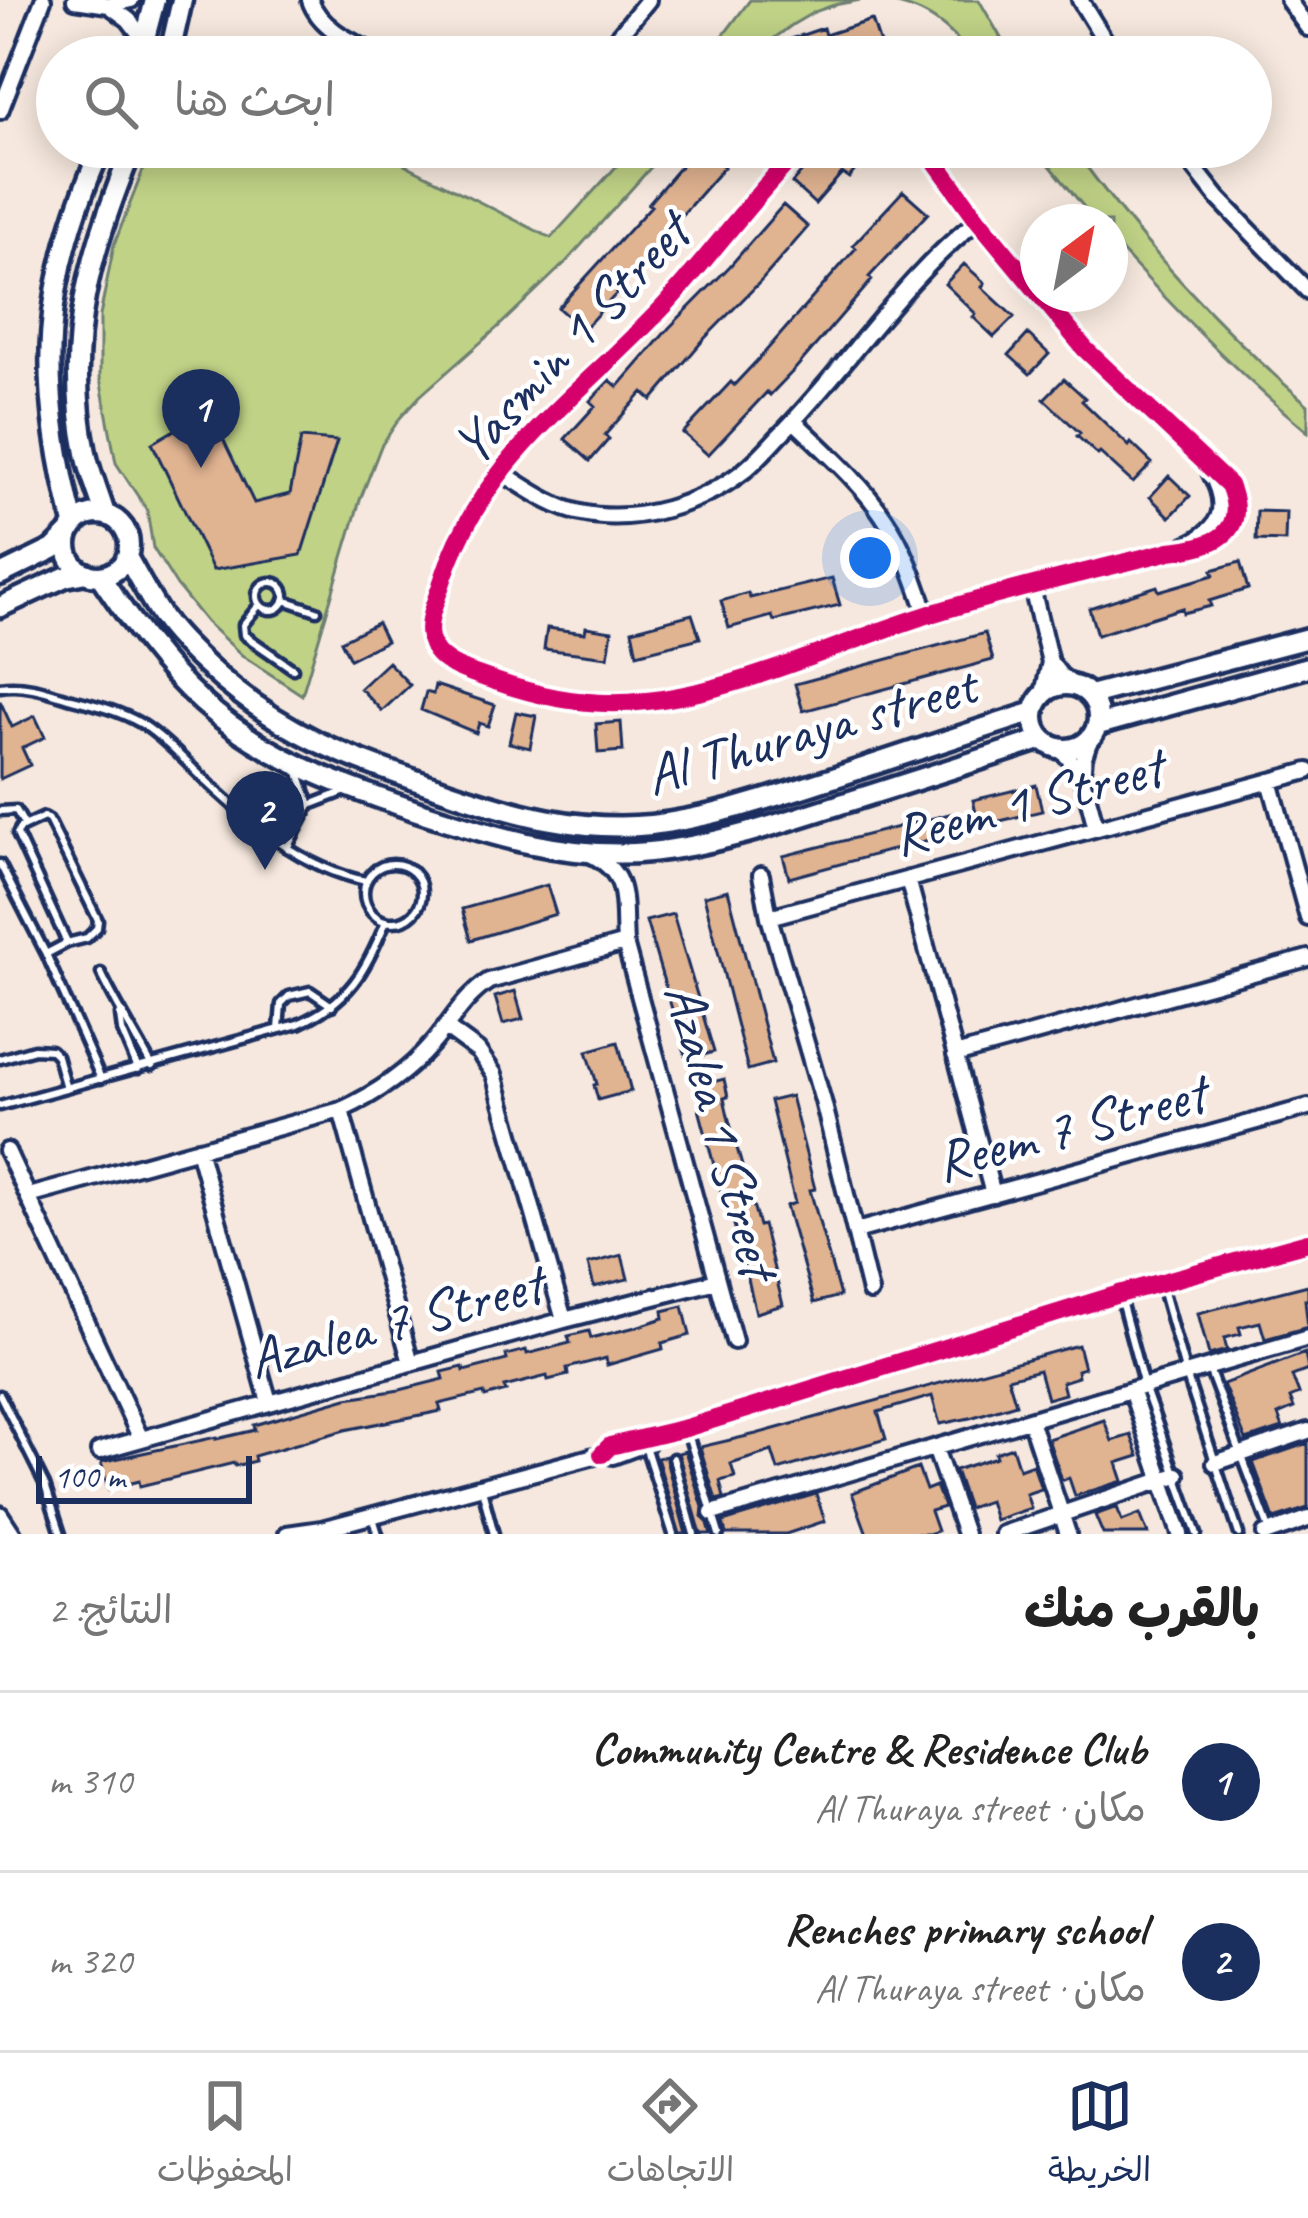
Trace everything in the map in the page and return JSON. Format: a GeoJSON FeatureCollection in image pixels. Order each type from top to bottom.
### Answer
{"type":"FeatureCollection","features":[{"type":"Feature","properties":{"kind":"street"},"geometry":{"type":"LineString","coordinates":[[0,111],[43,0]]}},
{"type":"Feature","properties":{"kind":"street"},"geometry":{"type":"LineString","coordinates":[[75,0],[110,5],[130,0]]}},
{"type":"Feature","properties":{"kind":"street"},"geometry":{"type":"LineString","coordinates":[[146,36],[155,0]]}},
{"type":"Feature","properties":{"kind":"street"},"geometry":{"type":"LineString","coordinates":[[174,36],[182,0]]}},
{"type":"Feature","properties":{"kind":"street"},"geometry":{"type":"LineString","coordinates":[[306,0],[308,16],[333,36]]}},
{"type":"Feature","properties":{"kind":"street"},"geometry":{"type":"LineString","coordinates":[[618,36],[648,0]]}},
{"type":"Feature","properties":{"kind":"street"},"geometry":{"type":"LineString","coordinates":[[1080,0],[1102,36]]}},
{"type":"Feature","properties":{"kind":"street"},"geometry":{"type":"LineString","coordinates":[[1288,0],[1308,28]]}},
{"type":"Feature","properties":{"kind":"street"},"geometry":{"type":"LineString","coordinates":[[110,5],[129,20],[137,36]]}},
{"type":"Feature","properties":{"kind":"street"},"geometry":{"type":"LineString","coordinates":[[93,168],[66,242],[48,368],[72,529],[67,542],[71,561],[93,574]]}},
{"type":"Feature","properties":{"kind":"street"},"geometry":{"type":"LineString","coordinates":[[1,610],[64,577],[111,573],[127,557],[128,536],[106,514],[91,470],[82,428],[78,360],[89,270],[125,168]]}},
{"type":"Feature","properties":{"kind":"street","name":"Yasmin 1 Street"},"geometry":{"type":"LineString","coordinates":[[784,168],[662,308],[499,471],[466,524],[422,629],[424,651],[438,665],[553,697],[598,704],[646,701],[734,682],[927,615],[1170,551],[1212,529],[1221,500],[1202,458],[1085,349],[940,168]]}},
{"type":"Feature","properties":{"kind":"street"},"geometry":{"type":"LineString","coordinates":[[1194,168],[1308,291]]}},
{"type":"Feature","properties":{"kind":"street"},"geometry":{"type":"LineString","coordinates":[[499,471],[576,513],[605,517],[662,510],[720,487],[747,469],[794,422],[895,303],[978,220]]}},
{"type":"Feature","properties":{"kind":"street"},"geometry":{"type":"LineString","coordinates":[[794,422],[870,497],[886,520],[908,560],[927,615]]}},
{"type":"Feature","properties":{"kind":"street"},"geometry":{"type":"LineString","coordinates":[[0,575],[53,549],[88,515],[106,514]]}},
{"type":"Feature","properties":{"kind":"street","name":"Al Thuraya street"},"geometry":{"type":"LineString","coordinates":[[127,557],[165,621],[193,652],[224,682],[289,729],[383,770],[523,815],[564,823],[649,825],[691,819],[782,794],[1039,703]]}},
{"type":"Feature","properties":{"kind":"street","name":"Al Thuraya street"},"geometry":{"type":"LineString","coordinates":[[93,574],[170,672],[225,720],[290,760],[356,790],[487,833],[590,854],[702,844],[1052,744]]}},
{"type":"Feature","properties":{"kind":"street"},"geometry":{"type":"LineString","coordinates":[[1032,587],[1050,662],[1082,690],[1099,714],[1082,777]]}},
{"type":"Feature","properties":{"kind":"street"},"geometry":{"type":"LineString","coordinates":[[1039,703],[1058,686],[1082,690],[1308,638]]}},
{"type":"Feature","properties":{"kind":"street"},"geometry":{"type":"LineString","coordinates":[[1050,662],[1034,722],[1072,760],[1082,777],[1096,828]]}},
{"type":"Feature","properties":{"kind":"street"},"geometry":{"type":"LineString","coordinates":[[1052,744],[1082,746],[1094,732],[1308,667]]}},
{"type":"Feature","properties":{"kind":"street","name":"Reem 1 Street"},"geometry":{"type":"LineString","coordinates":[[769,917],[1308,771]]}},
{"type":"Feature","properties":{"kind":"street"},"geometry":{"type":"LineString","coordinates":[[1270,781],[1308,918]]}},
{"type":"Feature","properties":{"kind":"street"},"geometry":{"type":"LineString","coordinates":[[590,854],[619,876],[649,852]]}},
{"type":"Feature","properties":{"kind":"street"},"geometry":{"type":"LineString","coordinates":[[761,875],[871,1292]]}},
{"type":"Feature","properties":{"kind":"street","name":"Azalea 1 Street"},"geometry":{"type":"LineString","coordinates":[[619,876],[625,943],[734,1341]]}},
{"type":"Feature","properties":{"kind":"street"},"geometry":{"type":"LineString","coordinates":[[908,879],[993,1194]]}},
{"type":"Feature","properties":{"kind":"street"},"geometry":{"type":"LineString","coordinates":[[29,1196],[341,1110],[402,1074],[472,992],[489,981],[625,943]]}},
{"type":"Feature","properties":{"kind":"street"},"geometry":{"type":"LineString","coordinates":[[955,1054],[1308,958]]}},
{"type":"Feature","properties":{"kind":"street"},"geometry":{"type":"LineString","coordinates":[[446,1027],[478,1052],[494,1074],[564,1320]]}},
{"type":"Feature","properties":{"kind":"street","name":"Reem 7 Street"},"geometry":{"type":"LineString","coordinates":[[856,1232],[1308,1107]]}},
{"type":"Feature","properties":{"kind":"street"},"geometry":{"type":"LineString","coordinates":[[341,1110],[411,1363]]}},
{"type":"Feature","properties":{"kind":"street"},"geometry":{"type":"LineString","coordinates":[[198,1149],[269,1402]]}},
{"type":"Feature","properties":{"kind":"street"},"geometry":{"type":"LineString","coordinates":[[8,1150],[140,1437]]}},
{"type":"Feature","properties":{"kind":"street"},"geometry":{"type":"LineString","coordinates":[[286,1534],[320,1531],[602,1454],[610,1446],[642,1438],[647,1442],[1119,1294],[1308,1242]]}},
{"type":"Feature","properties":{"kind":"street","name":"Azalea 7 Street"},"geometry":{"type":"LineString","coordinates":[[99,1451],[717,1281]]}},
{"type":"Feature","properties":{"kind":"street"},"geometry":{"type":"LineString","coordinates":[[712,1513],[1308,1339]]}},
{"type":"Feature","properties":{"kind":"street"},"geometry":{"type":"LineString","coordinates":[[1138,1388],[1160,1480],[1180,1534]]}},
{"type":"Feature","properties":{"kind":"street"},"geometry":{"type":"LineString","coordinates":[[1030,1420],[1068,1534]]}},
{"type":"Feature","properties":{"kind":"street"},"geometry":{"type":"LineString","coordinates":[[1215,1462],[1308,1431]]}},
{"type":"Feature","properties":{"kind":"street"},"geometry":{"type":"LineString","coordinates":[[935,1448],[961,1533]]}},
{"type":"Feature","properties":{"kind":"street"},"geometry":{"type":"LineString","coordinates":[[1003,1534],[1177,1475]]}},
{"type":"Feature","properties":{"kind":"street"},"geometry":{"type":"LineString","coordinates":[[0,1514],[13,1534]]}},
{"type":"Feature","properties":{"kind":"street"},"geometry":{"type":"LineString","coordinates":[[1269,1533],[1308,1520]]}},
{"type":"Feature","properties":{"kind":"lane"},"geometry":{"type":"LineString","coordinates":[[260,605],[273,610],[284,600],[284,590],[271,582],[258,590],[260,605],[243,625],[244,635],[292,669]]}},
{"type":"Feature","properties":{"kind":"lane"},"geometry":{"type":"LineString","coordinates":[[284,600],[316,610]]}},
{"type":"Feature","properties":{"kind":"lane"},"geometry":{"type":"LineString","coordinates":[[0,687],[28,686],[138,722],[287,848],[328,870],[366,881]]}},
{"type":"Feature","properties":{"kind":"lane"},"geometry":{"type":"LineString","coordinates":[[290,760],[304,782],[310,805]]}},
{"type":"Feature","properties":{"kind":"lane"},"geometry":{"type":"LineString","coordinates":[[287,848],[310,805],[356,790]]}},
{"type":"Feature","properties":{"kind":"lane"},"geometry":{"type":"LineString","coordinates":[[0,812],[16,810],[25,825]]}},
{"type":"Feature","properties":{"kind":"lane"},"geometry":{"type":"LineString","coordinates":[[46,954],[94,934],[98,920],[44,818],[25,825],[17,834],[67,943]]}},
{"type":"Feature","properties":{"kind":"lane"},"geometry":{"type":"LineString","coordinates":[[0,864],[101,1079]]}},
{"type":"Feature","properties":{"kind":"lane"},"geometry":{"type":"LineString","coordinates":[[383,865],[407,867],[422,885],[418,908],[409,917],[386,921],[367,905],[366,881],[383,865]]}},
{"type":"Feature","properties":{"kind":"lane"},"geometry":{"type":"LineString","coordinates":[[0,1106],[315,1016],[350,990],[386,921]]}},
{"type":"Feature","properties":{"kind":"lane"},"geometry":{"type":"LineString","coordinates":[[100,973],[152,1066]]}},
{"type":"Feature","properties":{"kind":"lane"},"geometry":{"type":"LineString","coordinates":[[279,1029],[281,1004],[289,996],[310,991],[332,1006]]}},
{"type":"Feature","properties":{"kind":"lane"},"geometry":{"type":"LineString","coordinates":[[119,1012],[138,1069]]}},
{"type":"Feature","properties":{"kind":"lane"},"geometry":{"type":"LineString","coordinates":[[0,1059],[34,1049],[51,1050],[66,1088]]}},
{"type":"Feature","properties":{"kind":"lane"},"geometry":{"type":"LineString","coordinates":[[1160,1282],[1238,1534]]}},
{"type":"Feature","properties":{"kind":"lane"},"geometry":{"type":"LineString","coordinates":[[1119,1294],[1138,1388],[1197,1534]]}},
{"type":"Feature","properties":{"kind":"lane"},"geometry":{"type":"LineString","coordinates":[[1209,1367],[1269,1533]]}},
{"type":"Feature","properties":{"kind":"lane"},"geometry":{"type":"LineString","coordinates":[[0,1395],[45,1485],[61,1534]]}},
{"type":"Feature","properties":{"kind":"lane"},"geometry":{"type":"LineString","coordinates":[[686,1428],[719,1534]]}},
{"type":"Feature","properties":{"kind":"lane"},"geometry":{"type":"LineString","coordinates":[[647,1442],[674,1534]]}},
{"type":"Feature","properties":{"kind":"lane"},"geometry":{"type":"LineString","coordinates":[[673,1458],[694,1534]]}},
{"type":"Feature","properties":{"kind":"lane"},"geometry":{"type":"LineString","coordinates":[[481,1485],[494,1534]]}},
{"type":"Feature","properties":{"kind":"lane"},"geometry":{"type":"LineString","coordinates":[[372,1515],[378,1534]]}},
{"type":"Feature","properties":{"kind":"green space"},"geometry":{"type":"Polygon","coordinates":[[[750,0],[861,0],[814,12],[777,36],[723,36],[750,0]]]}},
{"type":"Feature","properties":{"kind":"green space"},"geometry":{"type":"Polygon","coordinates":[[[871,0],[979,0],[1000,36],[954,36],[929,16],[903,5],[871,0]]]}},
{"type":"Feature","properties":{"kind":"green space"},"geometry":{"type":"Polygon","coordinates":[[[144,168],[412,168],[551,238],[615,168],[650,168],[567,261],[420,396],[381,446],[360,500],[302,695],[243,656],[177,586],[153,548],[147,510],[116,463],[100,378],[100,316],[114,245],[144,168]]]}},
{"type":"Feature","properties":{"kind":"green space"},"geometry":{"type":"Polygon","coordinates":[[[1052,168],[1088,168],[1115,204],[1081,204],[1052,168]]]}},
{"type":"Feature","properties":{"kind":"green space"},"geometry":{"type":"Polygon","coordinates":[[[1128,220],[1242,345],[1308,405],[1308,432],[1230,363],[1128,258],[1128,220]]]}},
{"type":"Feature","properties":{"kind":"building"},"geometry":{"type":"Polygon","coordinates":[[[872,20],[877,36],[800,36],[823,28],[825,35],[872,20]]]}},
{"type":"Feature","properties":{"kind":"building"},"geometry":{"type":"Polygon","coordinates":[[[679,168],[723,168],[661,239],[664,242],[583,330],[558,308],[651,206],[648,204],[679,168]]]}},
{"type":"Feature","properties":{"kind":"building"},"geometry":{"type":"Polygon","coordinates":[[[805,168],[857,168],[849,178],[842,173],[815,204],[792,183],[805,168]]]}},
{"type":"Feature","properties":{"kind":"building"},"geometry":{"type":"Polygon","coordinates":[[[903,191],[928,213],[796,368],[708,455],[683,433],[765,352],[903,191]]]}},
{"type":"Feature","properties":{"kind":"building"},"geometry":{"type":"Polygon","coordinates":[[[783,205],[808,227],[652,400],[643,392],[605,435],[609,439],[590,461],[565,439],[595,406],[590,401],[610,380],[618,387],[783,205]]]}},
{"type":"Feature","properties":{"kind":"building"},"geometry":{"type":"Polygon","coordinates":[[[964,264],[1014,317],[994,337],[945,284],[964,264]]]}},
{"type":"Feature","properties":{"kind":"building"},"geometry":{"type":"Polygon","coordinates":[[[1028,334],[1049,354],[1030,374],[1009,355],[1028,334]]]}},
{"type":"Feature","properties":{"kind":"building"},"geometry":{"type":"Polygon","coordinates":[[[1064,379],[1152,463],[1133,483],[1077,436],[1080,433],[1044,399],[1064,379]]]}},
{"type":"Feature","properties":{"kind":"building"},"geometry":{"type":"Polygon","coordinates":[[[209,410],[254,503],[290,494],[301,438],[337,441],[301,555],[213,570],[152,443],[209,410]]]}},
{"type":"Feature","properties":{"kind":"building"},"geometry":{"type":"Polygon","coordinates":[[[1169,476],[1190,496],[1170,517],[1150,497],[1169,476]]]}},
{"type":"Feature","properties":{"kind":"building"},"geometry":{"type":"Polygon","coordinates":[[[1257,511],[1286,512],[1285,541],[1256,540],[1257,511]]]}},
{"type":"Feature","properties":{"kind":"building"},"geometry":{"type":"Polygon","coordinates":[[[1240,562],[1248,589],[1209,601],[1211,606],[1183,613],[1182,608],[1097,635],[1089,608],[1157,586],[1159,591],[1214,575],[1212,570],[1240,562]]]}},
{"type":"Feature","properties":{"kind":"building"},"geometry":{"type":"Polygon","coordinates":[[[832,578],[840,605],[729,628],[721,601],[832,578]]]}},
{"type":"Feature","properties":{"kind":"building"},"geometry":{"type":"Polygon","coordinates":[[[692,614],[700,638],[637,654],[632,630],[692,614]]]}},
{"type":"Feature","properties":{"kind":"building"},"geometry":{"type":"Polygon","coordinates":[[[377,623],[386,641],[350,659],[341,641],[377,623]]]}},
{"type":"Feature","properties":{"kind":"building"},"geometry":{"type":"Polygon","coordinates":[[[586,627],[612,631],[608,657],[544,649],[547,628],[585,633],[586,627]]]}},
{"type":"Feature","properties":{"kind":"building"},"geometry":{"type":"Polygon","coordinates":[[[985,633],[993,660],[803,711],[795,684],[985,633]]]}},
{"type":"Feature","properties":{"kind":"building"},"geometry":{"type":"Polygon","coordinates":[[[388,662],[410,685],[382,711],[360,688],[388,662]]]}},
{"type":"Feature","properties":{"kind":"building"},"geometry":{"type":"Polygon","coordinates":[[[435,685],[495,705],[488,726],[479,723],[476,733],[421,710],[426,692],[433,694],[435,685]]]}},
{"type":"Feature","properties":{"kind":"building"},"geometry":{"type":"Polygon","coordinates":[[[0,701],[12,727],[35,716],[45,737],[22,748],[30,765],[0,779],[0,701]]]}},
{"type":"Feature","properties":{"kind":"building"},"geometry":{"type":"Polygon","coordinates":[[[516,712],[536,716],[530,748],[509,743],[516,712]]]}},
{"type":"Feature","properties":{"kind":"building"},"geometry":{"type":"Polygon","coordinates":[[[621,722],[623,751],[598,753],[596,724],[621,722]]]}},
{"type":"Feature","properties":{"kind":"building"},"geometry":{"type":"Polygon","coordinates":[[[1036,785],[1042,811],[979,826],[973,800],[1036,785]]]}},
{"type":"Feature","properties":{"kind":"building"},"geometry":{"type":"Polygon","coordinates":[[[953,813],[958,832],[789,878],[783,856],[953,813]]]}},
{"type":"Feature","properties":{"kind":"building"},"geometry":{"type":"Polygon","coordinates":[[[547,885],[556,914],[471,940],[462,909],[547,885]]]}},
{"type":"Feature","properties":{"kind":"building"},"geometry":{"type":"Polygon","coordinates":[[[728,890],[773,1063],[748,1070],[704,896],[728,890]]]}},
{"type":"Feature","properties":{"kind":"building"},"geometry":{"type":"Polygon","coordinates":[[[673,914],[714,1052],[687,1060],[646,921],[673,914]]]}},
{"type":"Feature","properties":{"kind":"building"},"geometry":{"type":"Polygon","coordinates":[[[515,991],[523,1019],[503,1024],[495,997],[515,991]]]}},
{"type":"Feature","properties":{"kind":"building"},"geometry":{"type":"Polygon","coordinates":[[[618,1042],[631,1091],[598,1100],[587,1051],[618,1042]]]}},
{"type":"Feature","properties":{"kind":"building"},"geometry":{"type":"Polygon","coordinates":[[[724,1079],[729,1120],[783,1305],[756,1313],[699,1109],[703,1108],[697,1086],[724,1079]]]}},
{"type":"Feature","properties":{"kind":"building"},"geometry":{"type":"Polygon","coordinates":[[[791,1096],[815,1189],[810,1190],[840,1296],[814,1303],[786,1206],[795,1203],[770,1101],[791,1096]]]}},
{"type":"Feature","properties":{"kind":"building"},"geometry":{"type":"Polygon","coordinates":[[[622,1255],[628,1279],[594,1287],[588,1264],[622,1255]]]}},
{"type":"Feature","properties":{"kind":"building"},"geometry":{"type":"Polygon","coordinates":[[[1308,1285],[1308,1327],[1265,1339],[1260,1322],[1239,1327],[1241,1334],[1224,1338],[1227,1350],[1209,1355],[1198,1313],[1308,1285]]]}},
{"type":"Feature","properties":{"kind":"building"},"geometry":{"type":"Polygon","coordinates":[[[683,1306],[690,1335],[662,1343],[663,1349],[607,1365],[606,1358],[567,1368],[568,1375],[548,1380],[547,1376],[485,1397],[484,1393],[439,1404],[441,1411],[345,1430],[254,1456],[255,1461],[108,1489],[101,1462],[255,1430],[254,1425],[347,1398],[400,1390],[444,1379],[442,1372],[463,1367],[464,1371],[507,1360],[506,1355],[570,1343],[568,1336],[589,1331],[591,1338],[636,1327],[683,1306]]]}},
{"type":"Feature","properties":{"kind":"building"},"geometry":{"type":"Polygon","coordinates":[[[1078,1345],[1084,1368],[1077,1370],[1078,1377],[1062,1382],[1065,1394],[1047,1399],[1039,1370],[1008,1378],[1016,1404],[970,1418],[940,1424],[932,1396],[878,1412],[886,1439],[778,1470],[772,1451],[731,1464],[735,1477],[720,1481],[724,1498],[716,1500],[700,1447],[1078,1345]]]}},
{"type":"Feature","properties":{"kind":"building"},"geometry":{"type":"Polygon","coordinates":[[[1305,1353],[1308,1370],[1292,1376],[1299,1394],[1290,1398],[1294,1408],[1278,1415],[1283,1428],[1246,1440],[1223,1384],[1305,1353]]]}},
{"type":"Feature","properties":{"kind":"building"},"geometry":{"type":"Polygon","coordinates":[[[1104,1420],[1112,1441],[1131,1435],[1139,1456],[1117,1463],[1123,1481],[1075,1496],[1069,1478],[1062,1480],[1048,1439],[1104,1420]]]}},
{"type":"Feature","properties":{"kind":"building"},"geometry":{"type":"Polygon","coordinates":[[[1308,1443],[1308,1508],[1274,1519],[1253,1462],[1308,1443]]]}},
{"type":"Feature","properties":{"kind":"building"},"geometry":{"type":"Polygon","coordinates":[[[1012,1447],[1019,1469],[1033,1464],[1041,1489],[1026,1494],[1031,1508],[995,1520],[989,1501],[968,1508],[955,1470],[1012,1447]]]}},
{"type":"Feature","properties":{"kind":"building"},"geometry":{"type":"Polygon","coordinates":[[[685,1451],[711,1534],[701,1534],[678,1453],[685,1451]]]}},
{"type":"Feature","properties":{"kind":"building"},"geometry":{"type":"Polygon","coordinates":[[[666,1456],[686,1534],[680,1534],[657,1458],[666,1456]]]}},
{"type":"Feature","properties":{"kind":"building"},"geometry":{"type":"Polygon","coordinates":[[[918,1468],[926,1490],[936,1486],[944,1507],[930,1511],[937,1531],[867,1534],[852,1493],[918,1468]]]}},
{"type":"Feature","properties":{"kind":"building"},"geometry":{"type":"Polygon","coordinates":[[[816,1494],[825,1521],[786,1534],[726,1534],[723,1522],[816,1494]]]}},
{"type":"Feature","properties":{"kind":"building"},"geometry":{"type":"Polygon","coordinates":[[[1117,1507],[1122,1521],[1140,1514],[1148,1534],[1103,1534],[1095,1515],[1117,1507]]]}},
{"type":"Feature","properties":{"kind":"cycle path"},"geometry":{"type":"LineString","coordinates":[[783,168],[665,305],[535,432],[481,501],[459,540],[430,618],[433,647],[447,661],[513,687],[570,700],[628,703],[682,695],[752,677],[955,607],[1199,546],[1223,535],[1234,516],[1229,485],[1085,349],[940,168]]}},
{"type":"Feature","properties":{"kind":"cycle path"},"geometry":{"type":"LineString","coordinates":[[602,1454],[610,1446],[686,1428],[1119,1294],[1308,1242]]}},
{"type":"Feature","properties":{"kind":"place","name":"Community Centre & Residence Club"},"geometry":{"type":"Point","coordinates":[201,468]}},
{"type":"Feature","properties":{"kind":"place","name":"Renches primary school"},"geometry":{"type":"Point","coordinates":[265,870]}}]}
